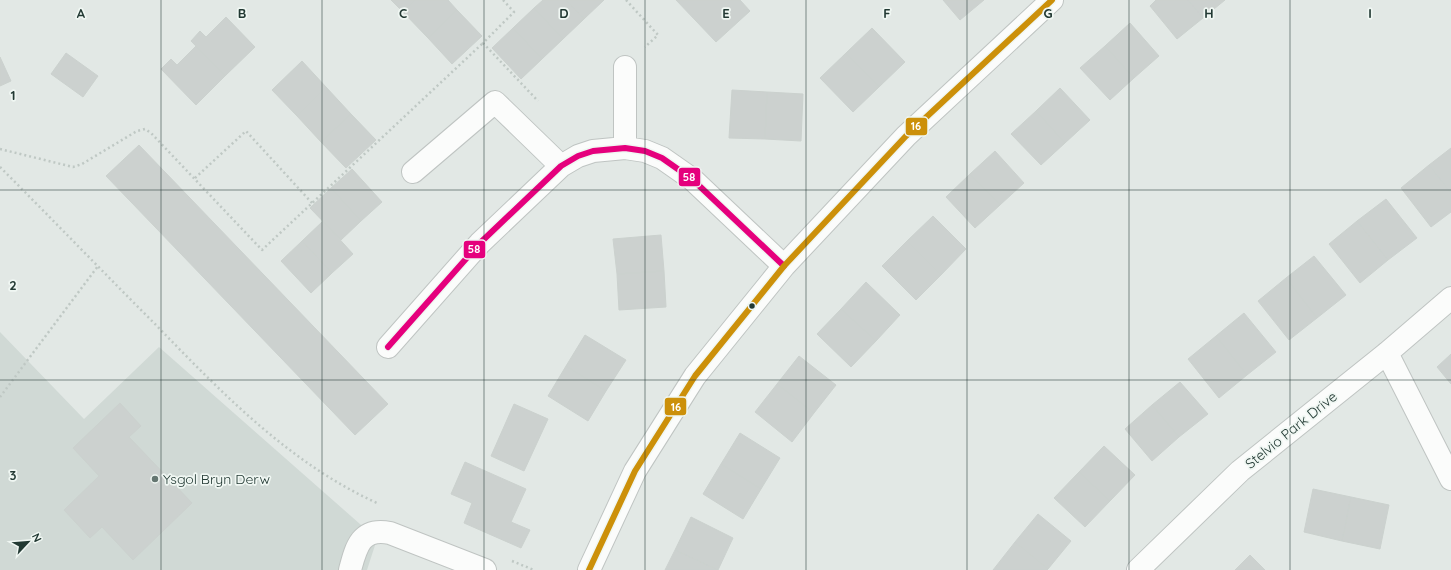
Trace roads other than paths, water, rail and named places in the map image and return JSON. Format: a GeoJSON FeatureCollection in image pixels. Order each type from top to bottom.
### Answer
{"type":"FeatureCollection","features":[{"type":"Feature","properties":{"kind":"street"},"geometry":{"type":"LineString","coordinates":[[589,570],[635,472],[694,376],[784,266],[906,136],[1052,0]]}},
{"type":"Feature","properties":{"kind":"street"},"geometry":{"type":"LineString","coordinates":[[625,67],[625,148]]}},
{"type":"Feature","properties":{"kind":"street"},"geometry":{"type":"LineString","coordinates":[[413,172],[495,102],[561,166]]}},
{"type":"Feature","properties":{"kind":"street"},"geometry":{"type":"LineString","coordinates":[[388,347],[480,243],[561,166],[578,156],[594,151],[625,148],[645,151],[678,167],[784,266]]}},
{"type":"Feature","properties":{"kind":"street","name":"Stelvio Park Drive"},"geometry":{"type":"LineString","coordinates":[[1138,570],[1240,471],[1388,353],[1451,298]]}},
{"type":"Feature","properties":{"kind":"street"},"geometry":{"type":"LineString","coordinates":[[1388,353],[1451,479]]}},
{"type":"Feature","properties":{"kind":"street"},"geometry":{"type":"LineString","coordinates":[[350,570],[357,546],[362,540],[373,532],[381,531],[485,570]]}},
{"type":"Feature","properties":{"kind":"place","name":"Ysgol Bryn Derw"},"geometry":{"type":"Point","coordinates":[155,479]}}]}
